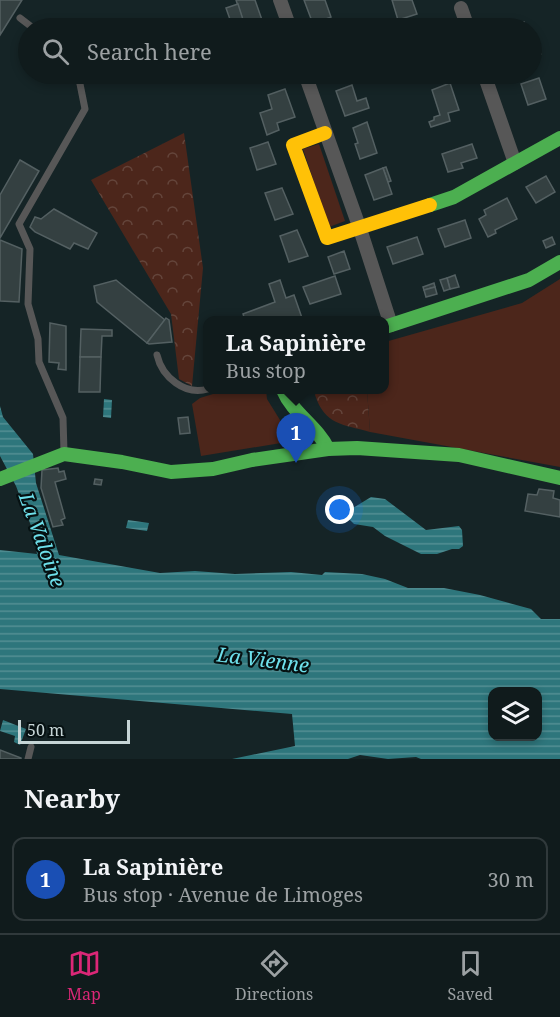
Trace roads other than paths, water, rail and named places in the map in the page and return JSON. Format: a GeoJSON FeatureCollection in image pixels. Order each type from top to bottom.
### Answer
{"type":"FeatureCollection","features":[{"type":"Feature","properties":{"kind":"street"},"geometry":{"type":"LineString","coordinates":[[280,0],[286,18]]}},
{"type":"Feature","properties":{"kind":"street"},"geometry":{"type":"LineString","coordinates":[[460,8],[464,18]]}},
{"type":"Feature","properties":{"kind":"street"},"geometry":{"type":"LineString","coordinates":[[308,84],[360,229],[385,316]]}},
{"type":"Feature","properties":{"kind":"street"},"geometry":{"type":"LineString","coordinates":[[487,84],[515,163]]}},
{"type":"Feature","properties":{"kind":"street"},"geometry":{"type":"LineString","coordinates":[[325,133],[293,145],[327,238],[454,197],[560,138]]}},
{"type":"Feature","properties":{"kind":"street"},"geometry":{"type":"LineString","coordinates":[[389,326],[529,280],[560,262]]}},
{"type":"Feature","properties":{"kind":"street"},"geometry":{"type":"LineString","coordinates":[[284,394],[285,399],[318,432],[328,449]]}},
{"type":"Feature","properties":{"kind":"street"},"geometry":{"type":"LineString","coordinates":[[6,476],[64,454],[171,472],[213,469],[252,460],[328,449],[357,448],[459,455],[560,478]]}},
{"type":"Feature","properties":{"kind":"lane"},"geometry":{"type":"LineString","coordinates":[[64,454],[63,417],[39,362],[38,339],[28,304],[30,249],[19,224],[85,109],[80,84]]}},
{"type":"Feature","properties":{"kind":"lane"},"geometry":{"type":"LineString","coordinates":[[157,355],[159,364],[186,390],[198,392],[203,390]]}},
{"type":"Feature","properties":{"kind":"lane"},"geometry":{"type":"LineString","coordinates":[[28,759],[32,747]]}},
{"type":"Feature","properties":{"kind":"water"},"geometry":{"type":"Polygon","coordinates":[[[104,399],[112,400],[111,418],[103,417],[104,399]]]}},
{"type":"Feature","properties":{"kind":"water"},"geometry":{"type":"Polygon","coordinates":[[[0,406],[3,417],[33,454],[36,483],[59,555],[160,573],[195,571],[235,574],[291,572],[322,575],[325,572],[362,574],[385,579],[408,588],[444,588],[480,595],[531,609],[541,619],[560,619],[560,759],[421,759],[416,757],[388,759],[360,755],[348,759],[232,759],[295,746],[292,714],[0,689],[0,550],[37,554],[33,531],[16,486],[0,456],[0,406]]]}},
{"type":"Feature","properties":{"kind":"water"},"geometry":{"type":"Polygon","coordinates":[[[371,497],[385,499],[426,530],[459,526],[462,530],[463,546],[437,554],[421,554],[385,536],[373,527],[354,524],[350,520],[353,508],[371,497]]]}},
{"type":"Feature","properties":{"kind":"water"},"geometry":{"type":"Polygon","coordinates":[[[128,520],[149,523],[147,531],[126,528],[128,520]]]}},
{"type":"Feature","properties":{"kind":"water"},"geometry":{"type":"Polygon","coordinates":[[[3,720],[26,729],[20,745],[14,742],[15,736],[0,731],[3,720]]]}},
{"type":"Feature","properties":{"kind":"place","name":"La Sapinière"},"geometry":{"type":"Point","coordinates":[296,463]}},
{"type":"Feature","properties":{"kind":"water label","name":"La Valoine"},"geometry":{"type":"Point","coordinates":[42,540]}},
{"type":"Feature","properties":{"kind":"water label","name":"La Vienne"},"geometry":{"type":"Point","coordinates":[263,660]}}]}
